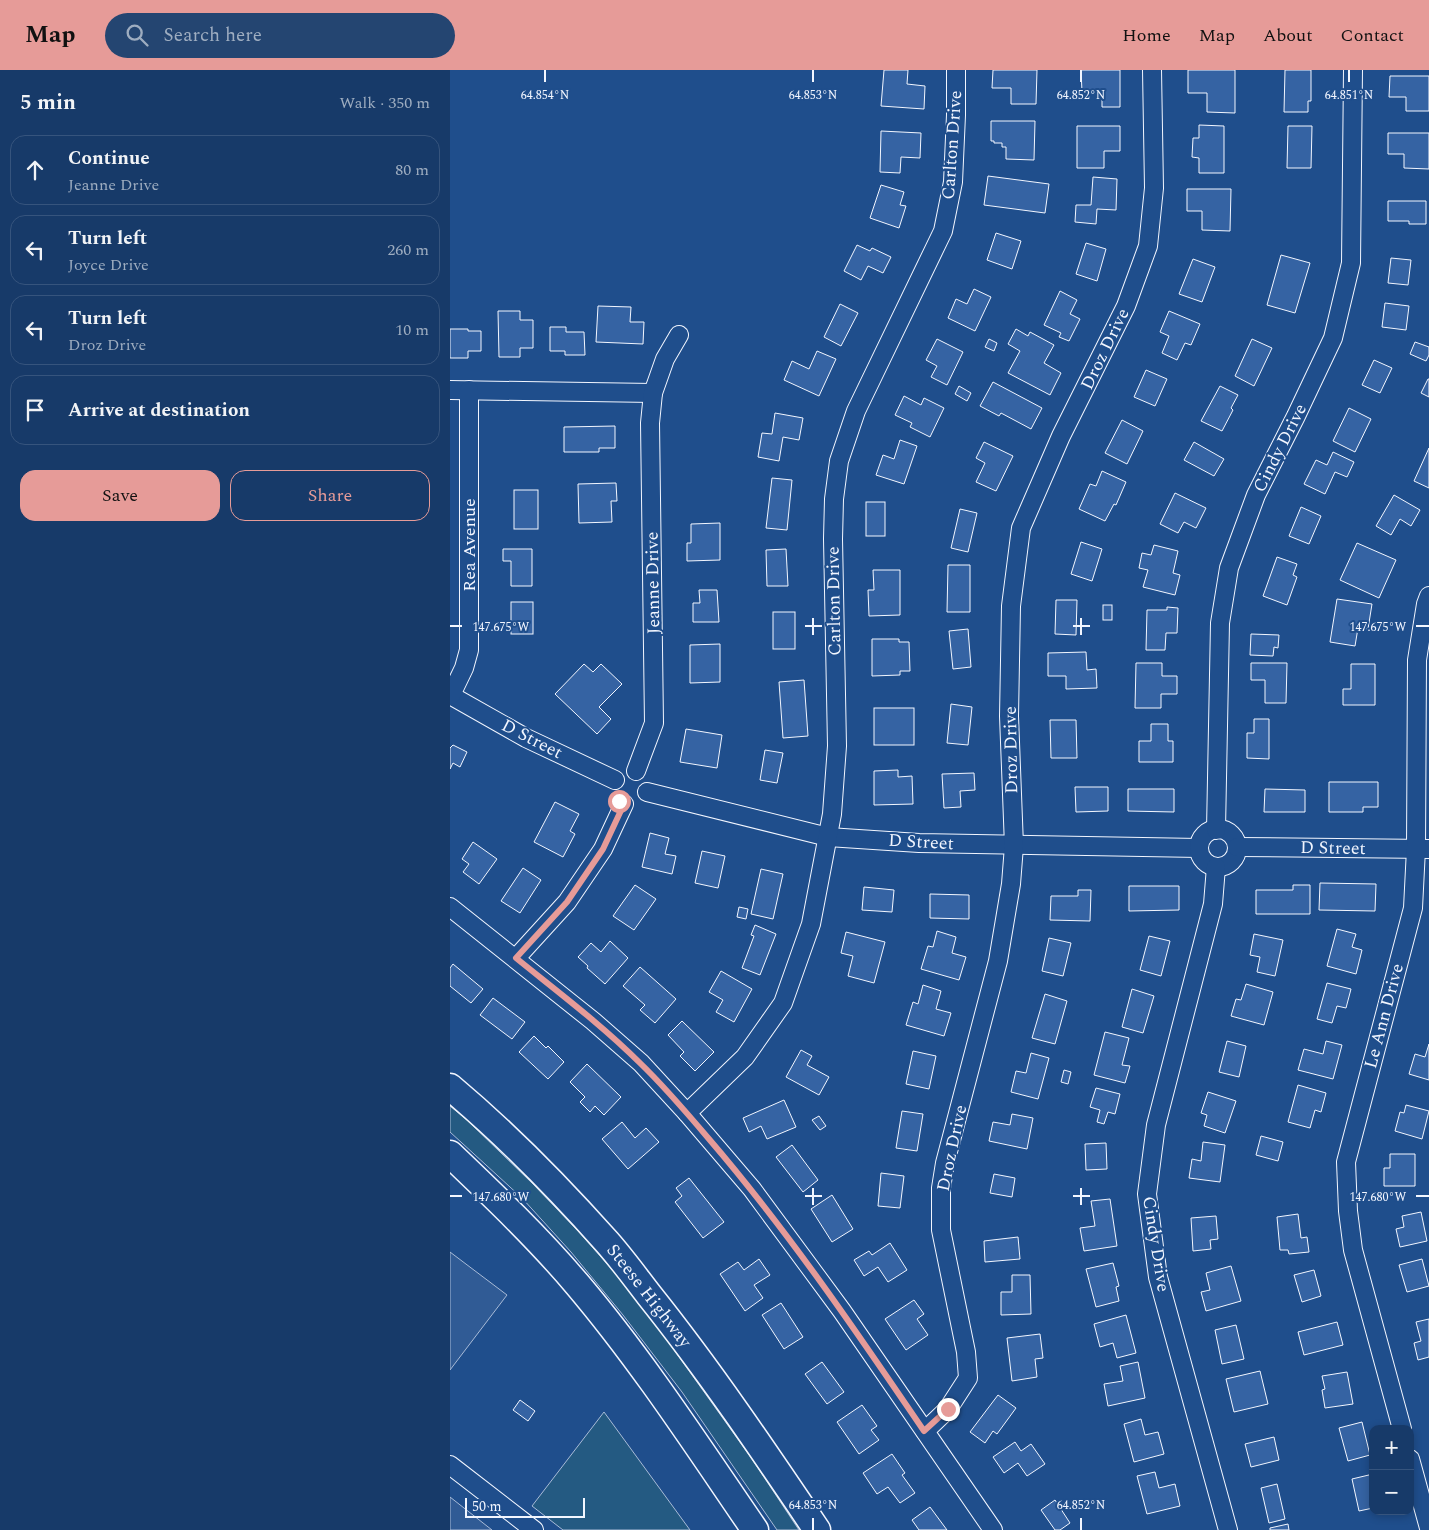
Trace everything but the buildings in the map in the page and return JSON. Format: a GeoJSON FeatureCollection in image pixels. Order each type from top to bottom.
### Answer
{"type":"FeatureCollection","features":[{"type":"Feature","properties":{"kind":"highway","name":"Steese Highway"},"geometry":{"type":"LineString","coordinates":[[450,1087],[537,1166],[608,1242],[727,1400],[817,1530]]}},
{"type":"Feature","properties":{"kind":"highway"},"geometry":{"type":"LineString","coordinates":[[450,1154],[496,1198],[576,1283],[627,1346],[756,1530]]}},
{"type":"Feature","properties":{"kind":"street","name":"Carlton Drive"},"geometry":{"type":"LineString","coordinates":[[687,1113],[745,1057],[783,1003],[811,924],[832,814],[837,746],[833,539],[834,499],[839,461],[856,412],[943,231],[953,182],[956,70]]}},
{"type":"Feature","properties":{"kind":"street","name":"Droz Drive"},"geometry":{"type":"LineString","coordinates":[[924,1431],[948,1409],[968,1378],[966,1352],[941,1230],[942,1188],[945,1162],[998,961],[1011,884],[1014,846],[1009,716],[1011,606],[1021,528],[1062,436],[1126,306],[1148,246],[1154,188],[1152,70]]}},
{"type":"Feature","properties":{"kind":"street","name":"Cindy Drive"},"geometry":{"type":"LineString","coordinates":[[1216,830],[1220,623],[1229,568],[1256,495],[1333,338],[1351,263],[1353,70]]}},
{"type":"Feature","properties":{"kind":"street","name":"Jeanne Drive"},"geometry":{"type":"LineString","coordinates":[[636,771],[654,723],[650,423],[653,393],[665,359],[679,335]]}},
{"type":"Feature","properties":{"kind":"street"},"geometry":{"type":"LineString","coordinates":[[450,390],[653,393]]}},
{"type":"Feature","properties":{"kind":"street","name":"Rea Avenue"},"geometry":{"type":"LineString","coordinates":[[450,695],[464,668],[469,650],[469,390]]}},
{"type":"Feature","properties":{"kind":"street","name":"Le Ann Drive"},"geometry":{"type":"LineString","coordinates":[[1401,1425],[1353,1250],[1348,1211],[1346,1162],[1413,908],[1422,849],[1417,660],[1429,596]]}},
{"type":"Feature","properties":{"kind":"street","name":"D Street"},"geometry":{"type":"LineString","coordinates":[[450,695],[526,738],[614,780]]}},
{"type":"Feature","properties":{"kind":"street"},"geometry":{"type":"LineString","coordinates":[[627,770],[636,771],[644,776],[647,781],[647,792],[640,802],[630,805],[624,804],[619,801],[614,791],[614,780],[622,772],[627,770]]}},
{"type":"Feature","properties":{"kind":"street","name":"D Street"},"geometry":{"type":"LineString","coordinates":[[647,792],[828,836],[919,843],[1200,848]]}},
{"type":"Feature","properties":{"kind":"street"},"geometry":{"type":"LineString","coordinates":[[516,958],[572,894],[603,849],[624,804]]}},
{"type":"Feature","properties":{"kind":"street"},"geometry":{"type":"LineString","coordinates":[[1216,830],[1222,830],[1232,836],[1237,847],[1236,854],[1229,864],[1216,867],[1206,863],[1200,854],[1200,843],[1206,834],[1216,830]]}},
{"type":"Feature","properties":{"kind":"street","name":"D Street"},"geometry":{"type":"LineString","coordinates":[[1237,847],[1422,849]]}},
{"type":"Feature","properties":{"kind":"street","name":"Cindy Drive"},"geometry":{"type":"LineString","coordinates":[[1216,867],[1213,904],[1156,1125],[1147,1194],[1158,1277],[1228,1530]]}},
{"type":"Feature","properties":{"kind":"street"},"geometry":{"type":"LineString","coordinates":[[450,908],[516,958],[593,1021],[634,1057],[687,1113],[752,1189],[842,1311],[993,1530]]}},
{"type":"Feature","properties":{"kind":"street"},"geometry":{"type":"LineString","coordinates":[[450,1465],[534,1530]]}},
{"type":"Feature","properties":{"kind":"street"},"geometry":{"type":"LineString","coordinates":[[1413,1470],[1429,1528]]}},
{"type":"Feature","properties":{"kind":"shaded area"},"geometry":{"type":"Polygon","coordinates":[[[450,1106],[533,1184],[579,1232],[637,1298],[752,1459],[799,1530],[777,1530],[682,1392],[623,1315],[571,1252],[522,1198],[450,1132],[450,1106]]]}},
{"type":"Feature","properties":{"kind":"shaded area"},"geometry":{"type":"Polygon","coordinates":[[[450,1252],[507,1295],[450,1370],[450,1252]]]}},
{"type":"Feature","properties":{"kind":"shaded area"},"geometry":{"type":"Polygon","coordinates":[[[604,1412],[690,1530],[563,1530],[532,1506],[604,1412]]]}},
{"type":"Feature","properties":{"kind":"shaded area"},"geometry":{"type":"Polygon","coordinates":[[[450,1497],[492,1530],[450,1530],[450,1497]]]}},
{"type":"Feature","properties":{"kind":"route"},"geometry":{"type":"LineString","coordinates":[[619,801],[624,804],[603,849],[567,902],[516,958],[593,1021],[640,1063],[687,1113],[752,1189],[842,1311],[924,1431],[948,1409]]}}]}
